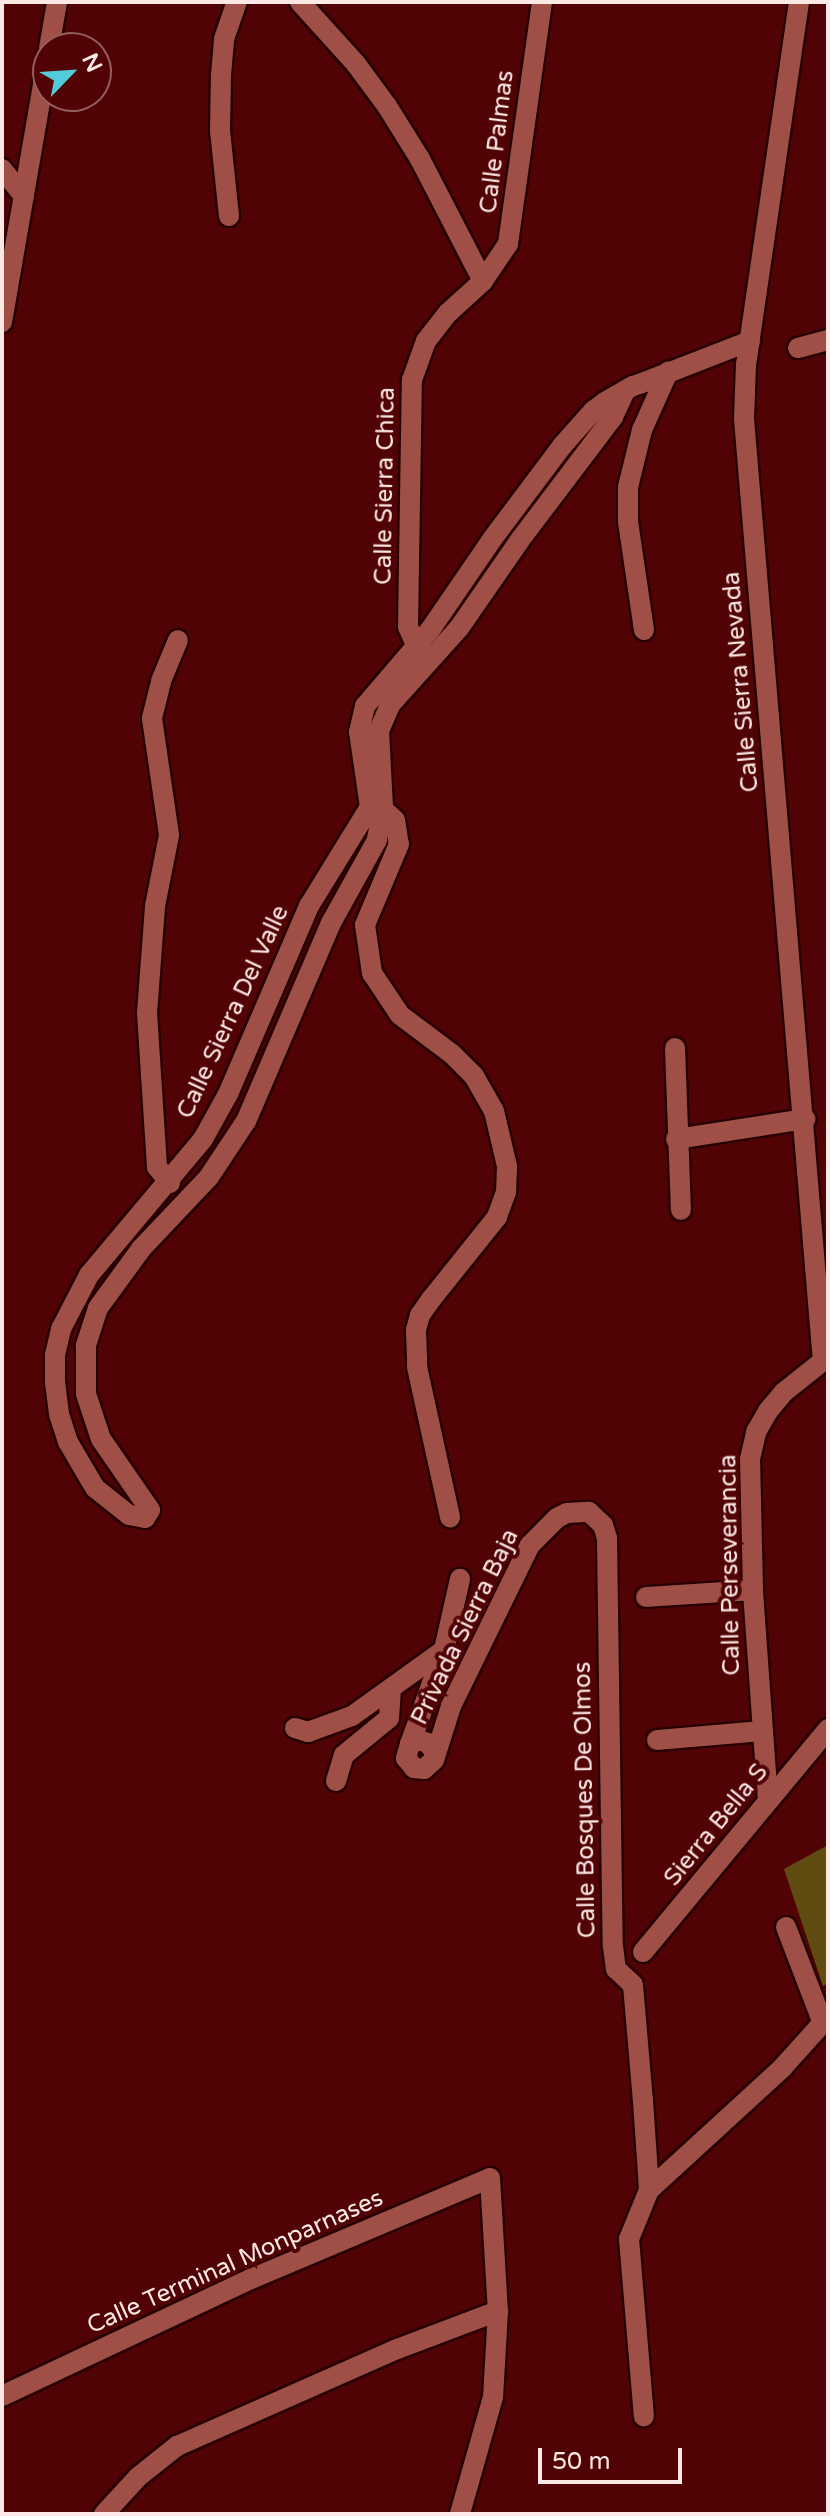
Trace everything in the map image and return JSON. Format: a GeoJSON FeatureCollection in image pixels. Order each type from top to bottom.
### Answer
{"type":"FeatureCollection","features":[{"type":"Feature","properties":{"kind":"street"},"geometry":{"type":"LineString","coordinates":[[52,32],[57,2]]}},
{"type":"Feature","properties":{"kind":"street"},"geometry":{"type":"LineString","coordinates":[[229,216],[220,131],[221,75],[224,39],[237,2]]}},
{"type":"Feature","properties":{"kind":"street"},"geometry":{"type":"LineString","coordinates":[[300,2],[387,106],[420,159],[483,281]]}},
{"type":"Feature","properties":{"kind":"street"},"geometry":{"type":"LineString","coordinates":[[322,26],[327,2]]}},
{"type":"Feature","properties":{"kind":"street","name":"Calle Palmas"},"geometry":{"type":"LineString","coordinates":[[483,281],[512,232],[542,2]]}},
{"type":"Feature","properties":{"kind":"street","name":"Calle Sierra Nevada"},"geometry":{"type":"LineString","coordinates":[[799,2],[750,341],[744,419],[826,1359]]}},
{"type":"Feature","properties":{"kind":"street"},"geometry":{"type":"LineString","coordinates":[[2,322],[38,112]]}},
{"type":"Feature","properties":{"kind":"street"},"geometry":{"type":"LineString","coordinates":[[2,169],[24,196]]}},
{"type":"Feature","properties":{"kind":"street","name":"Calle Sierra Chica"},"geometry":{"type":"LineString","coordinates":[[424,653],[408,627],[412,380],[426,341],[448,313],[483,281]]}},
{"type":"Feature","properties":{"kind":"street"},"geometry":{"type":"LineString","coordinates":[[798,348],[828,340]]}},
{"type":"Feature","properties":{"kind":"street","name":"Calle Sierra Del Valle"},"geometry":{"type":"LineString","coordinates":[[377,804],[309,906],[215,1119],[170,1183],[89,1275],[61,1329],[55,1355],[59,1414],[82,1472],[105,1500],[129,1515],[145,1518],[150,1513],[147,1502],[112,1458],[91,1414],[84,1370],[91,1327],[111,1287],[141,1249],[209,1177],[246,1121],[331,923],[377,840],[377,804],[360,753],[361,719],[373,695],[424,653],[562,446],[593,411],[625,391],[750,341]]}},
{"type":"Feature","properties":{"kind":"street"},"geometry":{"type":"LineString","coordinates":[[644,630],[628,521],[628,487],[642,430],[668,372]]}},
{"type":"Feature","properties":{"kind":"street"},"geometry":{"type":"LineString","coordinates":[[170,1183],[157,1167],[147,1013],[155,906],[169,835],[152,718],[161,681],[178,640]]}},
{"type":"Feature","properties":{"kind":"street"},"geometry":{"type":"LineString","coordinates":[[377,804],[395,820],[399,844],[365,925],[372,973],[394,1009],[474,1076],[494,1111],[507,1166],[506,1192],[497,1217],[432,1298],[420,1315],[416,1330],[417,1367],[450,1517]]}},
{"type":"Feature","properties":{"kind":"street"},"geometry":{"type":"LineString","coordinates":[[675,1048],[681,1210]]}},
{"type":"Feature","properties":{"kind":"street"},"geometry":{"type":"LineString","coordinates":[[676,1139],[805,1119]]}},
{"type":"Feature","properties":{"kind":"street","name":"Calle Perseverancia"},"geometry":{"type":"LineString","coordinates":[[768,1801],[753,1590],[750,1459],[756,1432],[784,1392],[826,1359]]}},
{"type":"Feature","properties":{"kind":"street","name":"Privada Sierra Baja"},"geometry":{"type":"LineString","coordinates":[[460,1579],[444,1650],[410,1744],[419,1740],[428,1743],[434,1751],[451,1706],[530,1545],[557,1518],[567,1513],[589,1512]]}},
{"type":"Feature","properties":{"kind":"street","name":"Calle Bosques De Olmos"},"geometry":{"type":"LineString","coordinates":[[589,1512],[603,1525],[607,1538],[613,1946],[616,1969],[633,1985],[649,2190],[629,2239],[644,2416]]}},
{"type":"Feature","properties":{"kind":"street"},"geometry":{"type":"LineString","coordinates":[[646,1597],[753,1590]]}},
{"type":"Feature","properties":{"kind":"street"},"geometry":{"type":"LineString","coordinates":[[295,1728],[308,1732],[337,1724],[391,1690],[444,1650]]}},
{"type":"Feature","properties":{"kind":"street"},"geometry":{"type":"LineString","coordinates":[[336,1781],[344,1755],[389,1718],[391,1690]]}},
{"type":"Feature","properties":{"kind":"street","name":"Sierra Bella S"},"geometry":{"type":"LineString","coordinates":[[643,1952],[708,1878],[828,1729]]}},
{"type":"Feature","properties":{"kind":"street"},"geometry":{"type":"LineString","coordinates":[[657,1740],[761,1731]]}},
{"type":"Feature","properties":{"kind":"street"},"geometry":{"type":"LineString","coordinates":[[649,2190],[783,2067],[825,2019],[786,1927]]}},
{"type":"Feature","properties":{"kind":"street","name":"Calle Terminal Monparnases"},"geometry":{"type":"LineString","coordinates":[[2,2396],[251,2279],[490,2178],[498,2311]]}},
{"type":"Feature","properties":{"kind":"street"},"geometry":{"type":"LineString","coordinates":[[104,2514],[138,2477],[177,2446],[397,2349],[498,2311],[490,2415],[460,2514]]}},
{"type":"Feature","properties":{"kind":"shaded area"},"geometry":{"type":"Polygon","coordinates":[[[828,1845],[828,1983],[823,1986],[784,1869],[828,1845]]]}}]}
